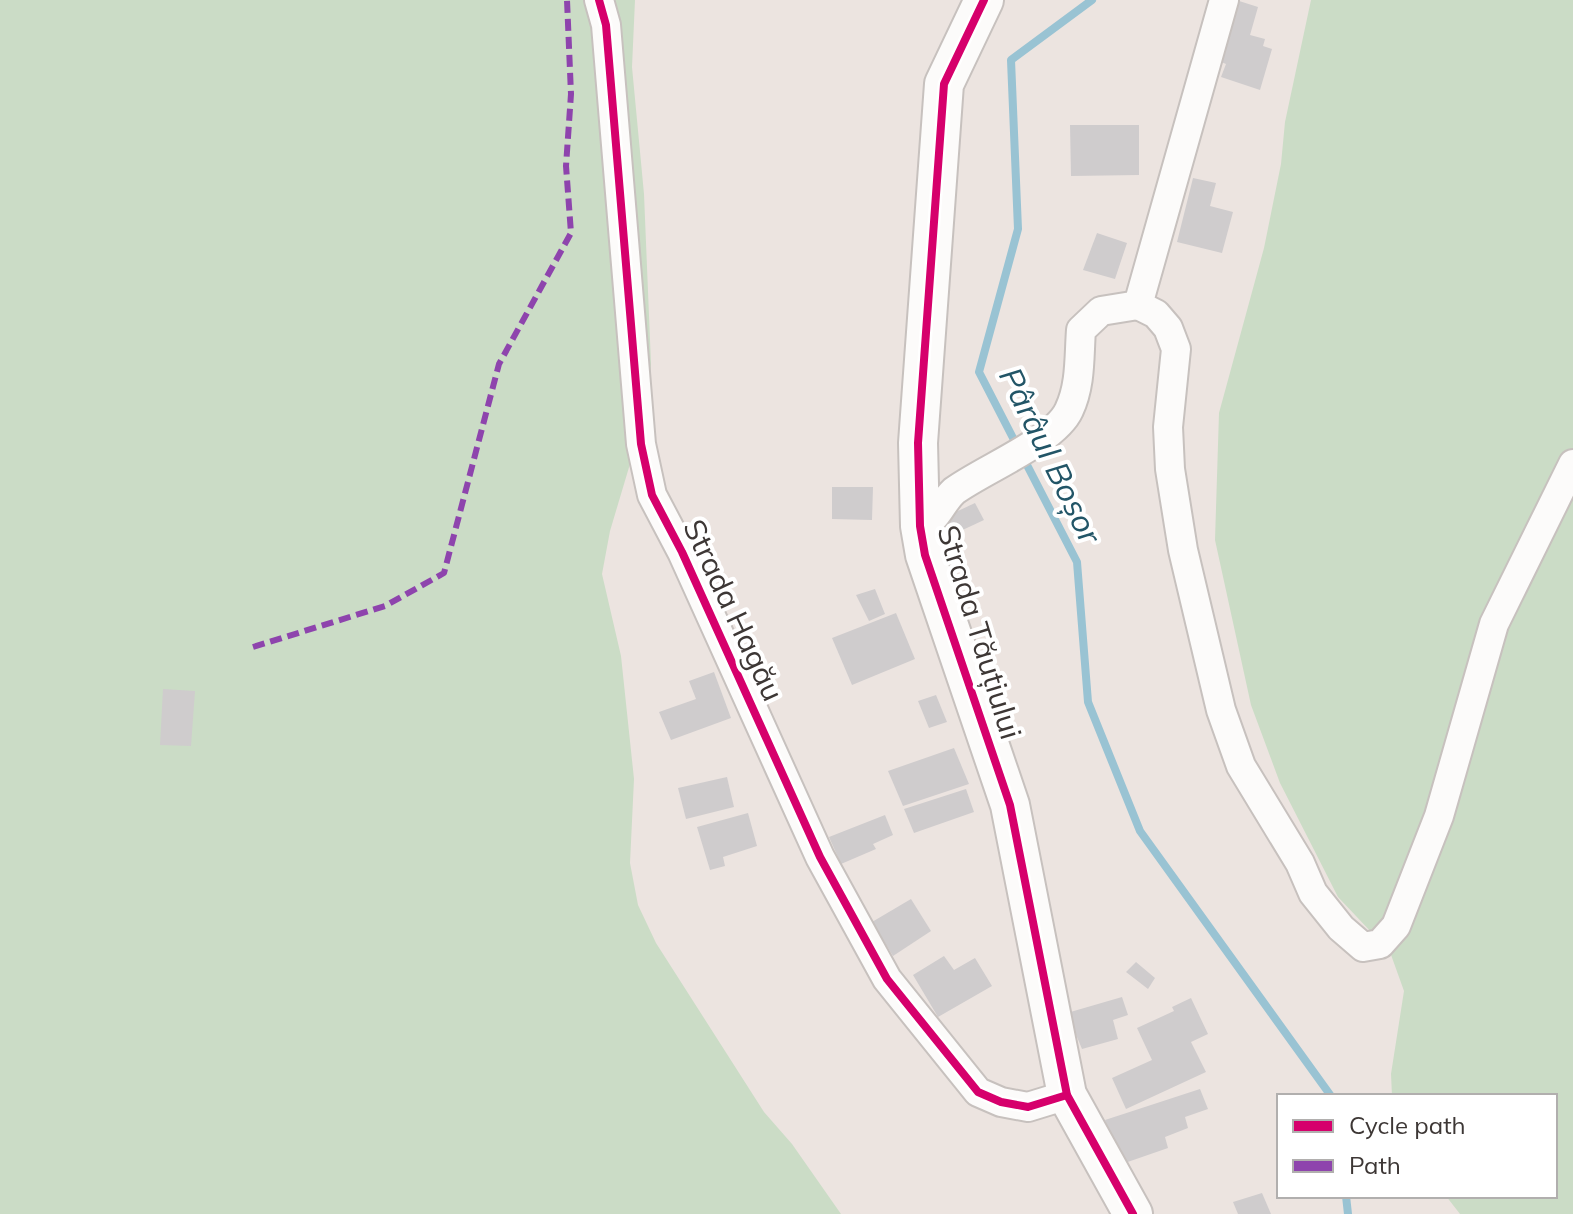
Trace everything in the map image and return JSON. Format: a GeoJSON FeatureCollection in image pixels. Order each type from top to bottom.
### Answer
{"type":"FeatureCollection","features":[{"type":"Feature","properties":{"kind":"street","name":"Strada Hagău"},"geometry":{"type":"LineString","coordinates":[[599,0],[606,25],[621,175],[641,444],[652,495],[682,552],[820,857],[887,979],[978,1092],[1001,1102],[1028,1107],[1067,1095]]}},
{"type":"Feature","properties":{"kind":"street","name":"Strada Tăuțiului"},"geometry":{"type":"LineString","coordinates":[[984,0],[944,84],[918,443],[920,526],[925,555],[1010,805],[1067,1095],[1133,1214]]}},
{"type":"Feature","properties":{"kind":"street"},"geometry":{"type":"LineString","coordinates":[[1138,305],[1224,0]]}},
{"type":"Feature","properties":{"kind":"street"},"geometry":{"type":"LineString","coordinates":[[920,526],[935,518],[943,501],[954,491],[1056,430],[1069,409],[1077,383],[1081,330],[1090,318],[1120,305],[1138,305],[1156,314],[1168,328],[1176,349],[1168,427],[1170,469],[1183,550],[1221,710],[1241,766],[1300,863],[1313,893],[1341,928],[1363,947],[1380,944],[1396,926],[1439,816],[1494,624],[1573,464]]}},
{"type":"Feature","properties":{"kind":"green space"},"geometry":{"type":"Polygon","coordinates":[[[0,0],[635,0],[632,67],[644,194],[651,364],[647,407],[610,531],[602,574],[621,656],[634,779],[630,863],[638,905],[656,943],[764,1112],[792,1144],[841,1214],[0,1214],[0,0]]]}},
{"type":"Feature","properties":{"kind":"green space"},"geometry":{"type":"Polygon","coordinates":[[[1311,0],[1573,0],[1573,1214],[1460,1214],[1448,1198],[1557,1198],[1557,1094],[1392,1094],[1391,1074],[1404,991],[1390,952],[1338,897],[1280,783],[1251,705],[1215,540],[1219,413],[1264,248],[1281,164],[1285,122],[1311,0]]]}},
{"type":"Feature","properties":{"kind":"building"},"geometry":{"type":"Polygon","coordinates":[[[1236,0],[1258,7],[1250,35],[1265,39],[1263,46],[1272,49],[1260,90],[1221,77],[1226,64],[1214,59],[1236,0]]]}},
{"type":"Feature","properties":{"kind":"building"},"geometry":{"type":"Polygon","coordinates":[[[1070,125],[1139,125],[1139,175],[1071,176],[1070,125]]]}},
{"type":"Feature","properties":{"kind":"building"},"geometry":{"type":"Polygon","coordinates":[[[1193,178],[1216,183],[1210,206],[1233,212],[1222,253],[1177,242],[1193,178]]]}},
{"type":"Feature","properties":{"kind":"building"},"geometry":{"type":"Polygon","coordinates":[[[1097,233],[1127,243],[1115,279],[1083,270],[1097,233]]]}},
{"type":"Feature","properties":{"kind":"building"},"geometry":{"type":"Polygon","coordinates":[[[832,487],[873,487],[872,520],[832,519],[832,487]]]}},
{"type":"Feature","properties":{"kind":"building"},"geometry":{"type":"Polygon","coordinates":[[[975,503],[984,520],[954,534],[945,517],[975,503]]]}},
{"type":"Feature","properties":{"kind":"building"},"geometry":{"type":"Polygon","coordinates":[[[875,589],[885,614],[869,621],[856,595],[875,589]]]}},
{"type":"Feature","properties":{"kind":"building"},"geometry":{"type":"Polygon","coordinates":[[[896,613],[915,659],[852,685],[832,638],[896,613]]]}},
{"type":"Feature","properties":{"kind":"building"},"geometry":{"type":"Polygon","coordinates":[[[714,672],[731,718],[671,740],[659,712],[696,699],[689,681],[714,672]]]}},
{"type":"Feature","properties":{"kind":"building"},"geometry":{"type":"Polygon","coordinates":[[[163,689],[195,691],[191,746],[160,745],[163,689]]]}},
{"type":"Feature","properties":{"kind":"building"},"geometry":{"type":"Polygon","coordinates":[[[936,695],[947,722],[929,728],[918,701],[936,695]]]}},
{"type":"Feature","properties":{"kind":"building"},"geometry":{"type":"Polygon","coordinates":[[[954,748],[969,784],[903,806],[888,771],[954,748]]]}},
{"type":"Feature","properties":{"kind":"building"},"geometry":{"type":"Polygon","coordinates":[[[727,777],[734,807],[686,819],[678,788],[727,777]]]}},
{"type":"Feature","properties":{"kind":"building"},"geometry":{"type":"Polygon","coordinates":[[[966,789],[974,812],[914,833],[904,809],[966,789]]]}},
{"type":"Feature","properties":{"kind":"building"},"geometry":{"type":"Polygon","coordinates":[[[748,813],[757,846],[723,857],[725,866],[710,870],[697,827],[748,813]]]}},
{"type":"Feature","properties":{"kind":"building"},"geometry":{"type":"Polygon","coordinates":[[[885,815],[893,835],[873,844],[876,849],[841,864],[829,837],[885,815]]]}},
{"type":"Feature","properties":{"kind":"building"},"geometry":{"type":"Polygon","coordinates":[[[911,899],[931,931],[893,956],[872,922],[911,899]]]}},
{"type":"Feature","properties":{"kind":"building"},"geometry":{"type":"Polygon","coordinates":[[[944,956],[954,970],[975,958],[992,986],[938,1017],[913,975],[944,956]]]}},
{"type":"Feature","properties":{"kind":"building"},"geometry":{"type":"Polygon","coordinates":[[[1136,962],[1155,978],[1148,989],[1126,972],[1136,962]]]}},
{"type":"Feature","properties":{"kind":"building"},"geometry":{"type":"Polygon","coordinates":[[[1122,997],[1128,1015],[1113,1020],[1118,1039],[1082,1049],[1067,1013],[1122,997]]]}},
{"type":"Feature","properties":{"kind":"building"},"geometry":{"type":"Polygon","coordinates":[[[1191,998],[1208,1034],[1191,1042],[1206,1072],[1126,1109],[1112,1078],[1152,1060],[1137,1028],[1174,1011],[1172,1007],[1191,998]]]}},
{"type":"Feature","properties":{"kind":"building"},"geometry":{"type":"Polygon","coordinates":[[[1200,1089],[1208,1109],[1185,1117],[1188,1128],[1165,1137],[1168,1148],[1119,1165],[1105,1120],[1200,1089]]]}},
{"type":"Feature","properties":{"kind":"building"},"geometry":{"type":"Polygon","coordinates":[[[1262,1193],[1271,1214],[1238,1214],[1233,1202],[1262,1193]]]}},
{"type":"Feature","properties":{"kind":"waterway","name":"Pârâul Boșor"},"geometry":{"type":"LineString","coordinates":[[1092,0],[1011,60],[1018,229],[979,372],[1077,562],[1088,702],[1140,831],[1330,1094]]}},
{"type":"Feature","properties":{"kind":"waterway","name":"Pârâul Boșor"},"geometry":{"type":"LineString","coordinates":[[1346,1198],[1348,1214]]}},
{"type":"Feature","properties":{"kind":"marked path"},"geometry":{"type":"LineString","coordinates":[[253,647],[385,606],[444,573],[499,364],[571,233],[566,166],[571,94],[567,0]]}},
{"type":"Feature","properties":{"kind":"cycle path"},"geometry":{"type":"LineString","coordinates":[[599,0],[606,25],[641,444],[652,495],[682,552],[820,857],[887,979],[978,1092],[1001,1102],[1028,1107],[1067,1095]]}},
{"type":"Feature","properties":{"kind":"cycle path"},"geometry":{"type":"LineString","coordinates":[[984,0],[944,84],[918,443],[920,526],[925,555],[1010,805],[1067,1095],[1133,1214]]}}]}
